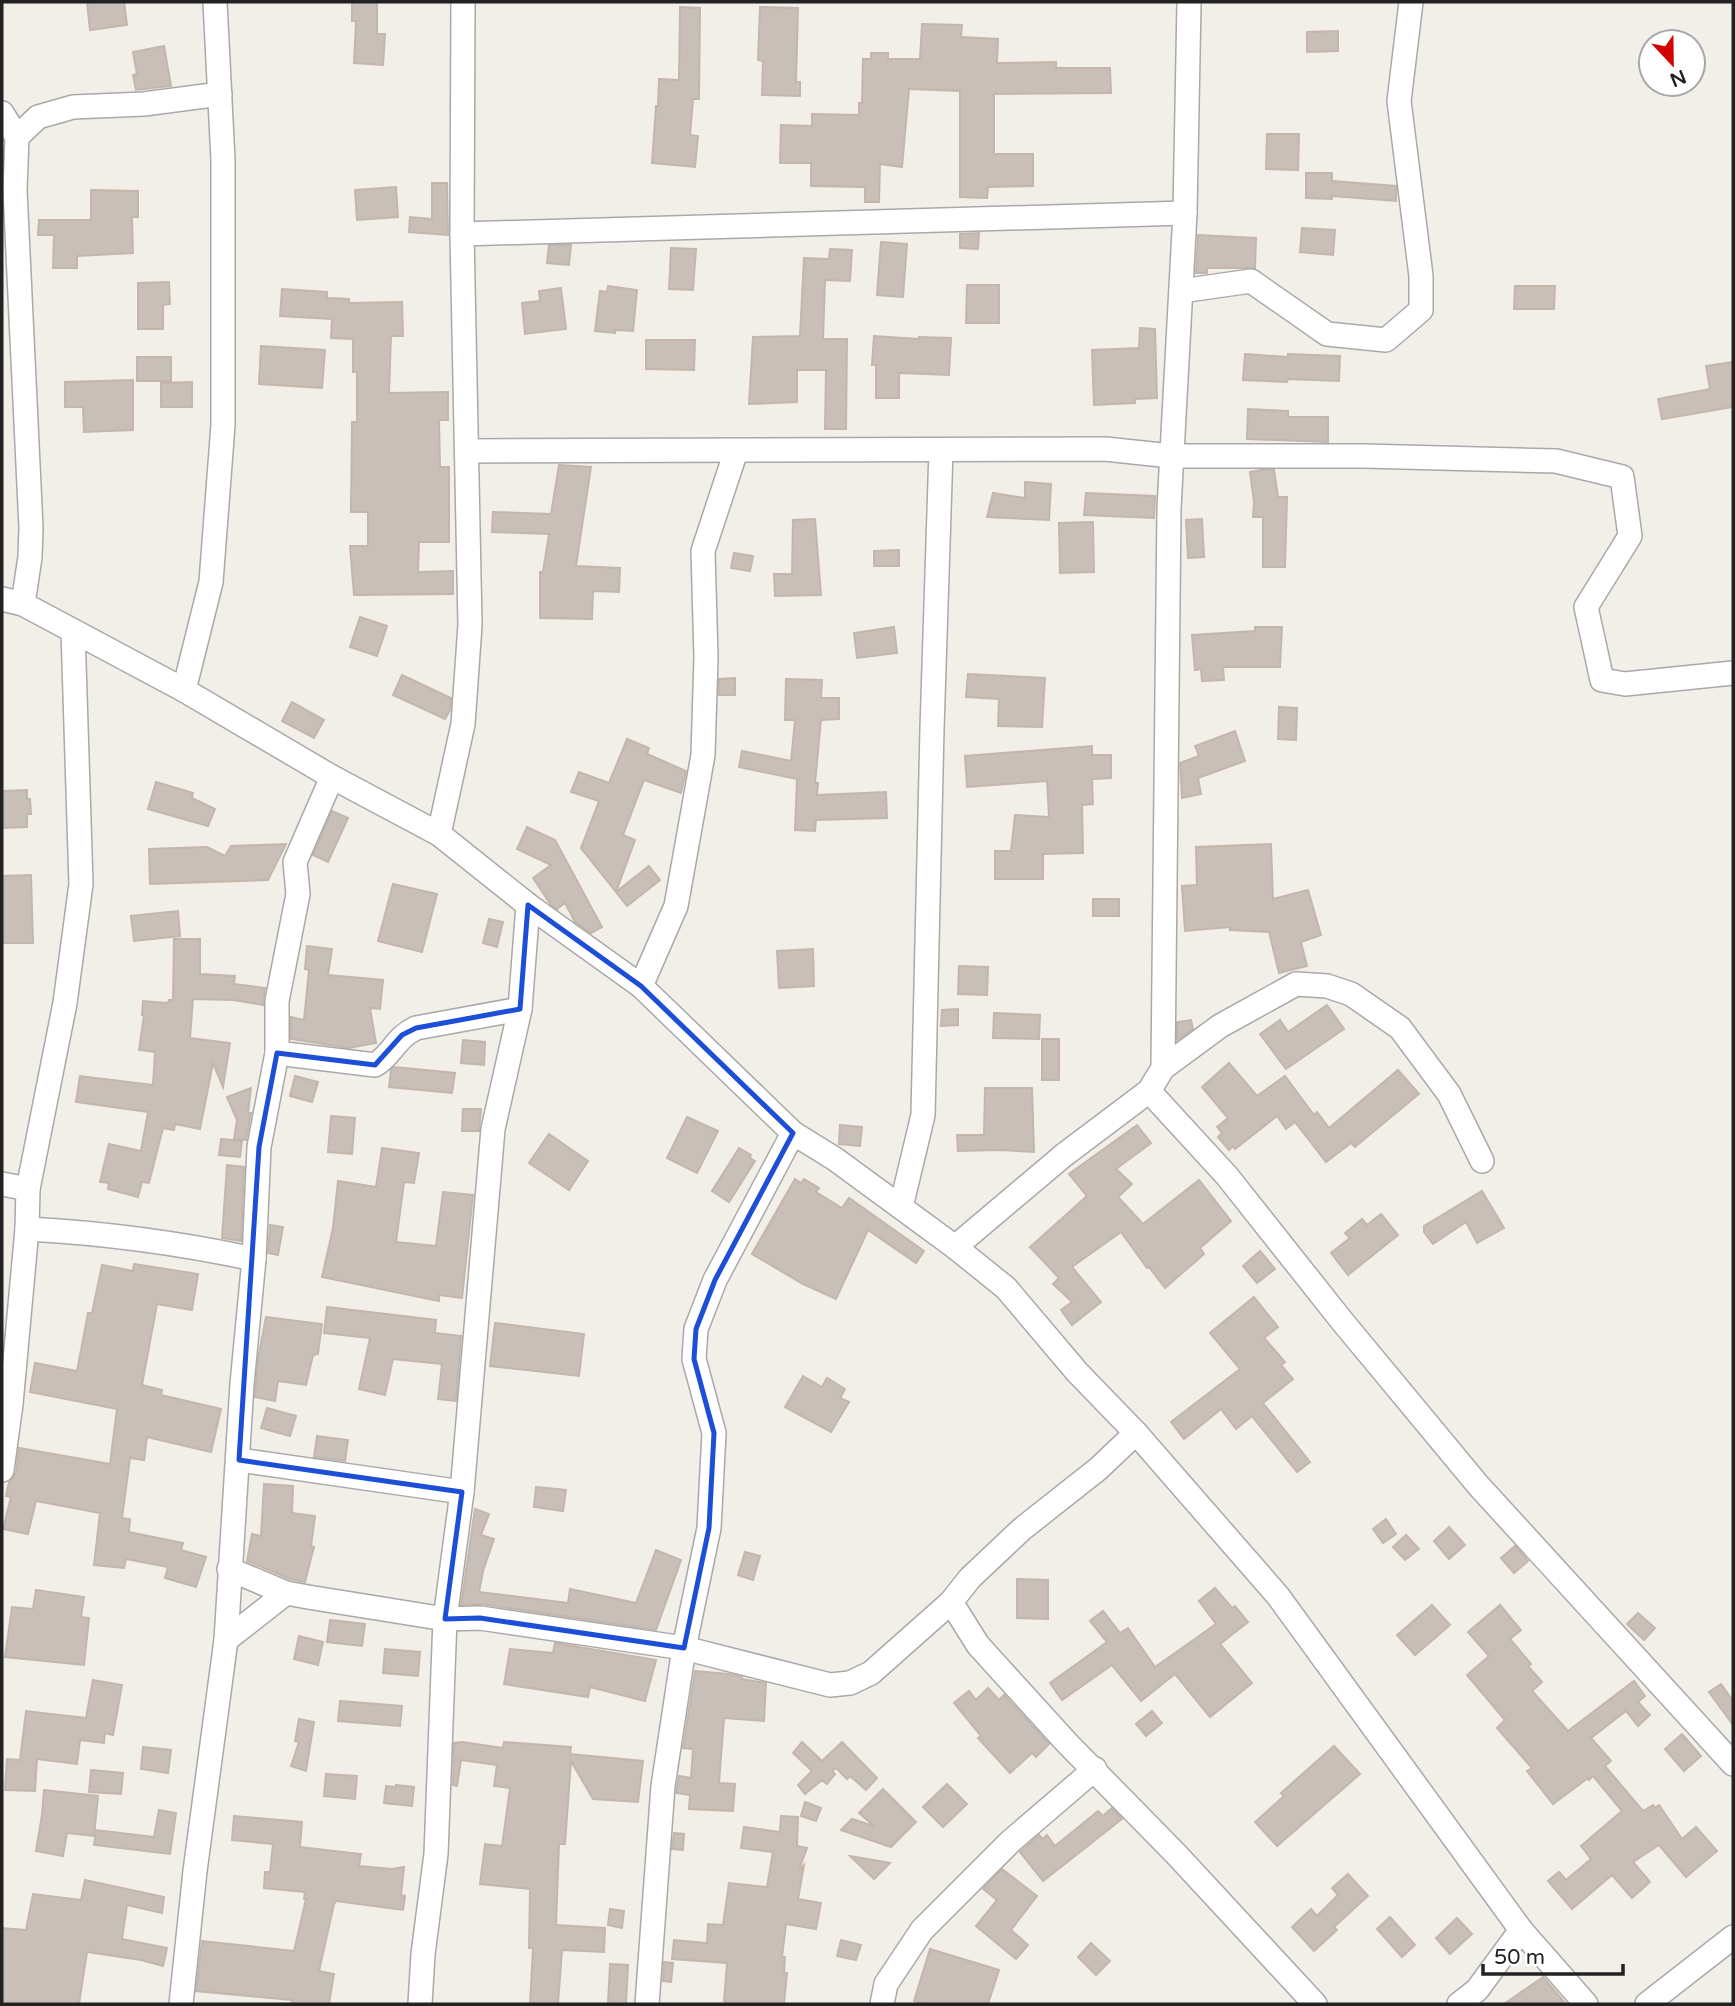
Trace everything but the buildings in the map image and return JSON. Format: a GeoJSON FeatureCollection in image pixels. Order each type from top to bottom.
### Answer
{"type":"FeatureCollection","features":[{"type":"Feature","properties":{"kind":"street"},"geometry":{"type":"LineString","coordinates":[[184,690],[211,582],[223,425],[223,160],[215,2]]}},
{"type":"Feature","properties":{"kind":"street"},"geometry":{"type":"LineString","coordinates":[[439,834],[463,724],[470,625],[462,234],[463,2]]}},
{"type":"Feature","properties":{"kind":"street"},"geometry":{"type":"LineString","coordinates":[[1163,1068],[1171,456],[1185,213],[1189,2]]}},
{"type":"Feature","properties":{"kind":"street"},"geometry":{"type":"LineString","coordinates":[[1181,291],[1251,281],[1327,334],[1386,341],[1421,310],[1421,276],[1399,101],[1411,2]]}},
{"type":"Feature","properties":{"kind":"street"},"geometry":{"type":"LineString","coordinates":[[18,137],[38,117],[73,107],[144,104],[220,94]]}},
{"type":"Feature","properties":{"kind":"street"},"geometry":{"type":"LineString","coordinates":[[2,113],[18,137],[15,203],[31,528],[30,557],[12,601],[184,690],[332,777],[439,834],[528,905],[641,986],[793,1133],[835,1159],[901,1207],[1006,1288],[1077,1372],[1136,1433],[1278,1596],[1521,1930],[1586,2004]]}},
{"type":"Feature","properties":{"kind":"street"},"geometry":{"type":"LineString","coordinates":[[462,234],[1185,213]]}},
{"type":"Feature","properties":{"kind":"street"},"geometry":{"type":"LineString","coordinates":[[467,451],[1105,449],[1171,456],[1364,456],[1556,461],[1622,477],[1630,536],[1586,607],[1602,680],[1625,684],[1733,673]]}},
{"type":"Feature","properties":{"kind":"street"},"geometry":{"type":"LineString","coordinates":[[901,1207],[923,1115],[942,450]]}},
{"type":"Feature","properties":{"kind":"street"},"geometry":{"type":"LineString","coordinates":[[641,986],[676,906],[703,755],[706,657],[703,551],[736,451]]}},
{"type":"Feature","properties":{"kind":"street"},"geometry":{"type":"LineString","coordinates":[[2,1470],[11,1404],[27,1229],[28,1189],[65,1003],[81,884],[72,631]]}},
{"type":"Feature","properties":{"kind":"street"},"geometry":{"type":"LineString","coordinates":[[181,2004],[195,1871],[226,1640],[242,1384],[254,1259],[259,1147],[277,1054],[277,1001],[298,894],[295,862],[332,777]]}},
{"type":"Feature","properties":{"kind":"street"},"geometry":{"type":"LineString","coordinates":[[420,2004],[423,1954],[436,1854],[445,1619],[462,1492],[493,1129],[520,1009],[528,905]]}},
{"type":"Feature","properties":{"kind":"street"},"geometry":{"type":"LineString","coordinates":[[955,1247],[1064,1155],[1149,1091],[1163,1068],[1220,1026],[1296,984],[1327,986],[1351,994],[1400,1028],[1449,1094],[1482,1161]]}},
{"type":"Feature","properties":{"kind":"street"},"geometry":{"type":"LineString","coordinates":[[277,1054],[375,1065],[383,1060],[402,1035],[416,1028],[520,1009]]}},
{"type":"Feature","properties":{"kind":"street"},"geometry":{"type":"LineString","coordinates":[[1149,1091],[1227,1175],[1334,1311],[1478,1485],[1733,1764]]}},
{"type":"Feature","properties":{"kind":"street"},"geometry":{"type":"LineString","coordinates":[[648,2004],[663,1786],[684,1648],[709,1528],[713,1433],[694,1359],[696,1329],[715,1280],[793,1133]]}},
{"type":"Feature","properties":{"kind":"street"},"geometry":{"type":"LineString","coordinates":[[2,1184],[28,1189]]}},
{"type":"Feature","properties":{"kind":"street"},"geometry":{"type":"LineString","coordinates":[[27,1229],[83,1232],[190,1245],[254,1259]]}},
{"type":"Feature","properties":{"kind":"street"},"geometry":{"type":"LineString","coordinates":[[229,1569],[286,1593],[445,1619],[480,1618],[684,1648],[830,1685],[850,1682],[871,1673],[951,1602],[970,1578],[1023,1529],[1098,1469],[1136,1433]]}},
{"type":"Feature","properties":{"kind":"street"},"geometry":{"type":"LineString","coordinates":[[239,1460],[462,1492]]}},
{"type":"Feature","properties":{"kind":"street"},"geometry":{"type":"LineString","coordinates":[[226,1640],[286,1593]]}},
{"type":"Feature","properties":{"kind":"street"},"geometry":{"type":"LineString","coordinates":[[951,1602],[978,1646],[1315,2004]]}},
{"type":"Feature","properties":{"kind":"street"},"geometry":{"type":"LineString","coordinates":[[882,2004],[887,1984],[922,1930],[1012,1841],[1095,1769]]}},
{"type":"Feature","properties":{"kind":"street"},"geometry":{"type":"LineString","coordinates":[[1459,2004],[1477,1990],[1521,1930]]}},
{"type":"Feature","properties":{"kind":"street"},"geometry":{"type":"LineString","coordinates":[[1647,2004],[1733,1937]]}},
{"type":"Feature","properties":{"kind":"highlighted area"},"geometry":{"type":"Polygon","coordinates":[[[528,905],[641,986],[793,1133],[715,1280],[696,1329],[694,1359],[714,1433],[709,1528],[684,1648],[480,1618],[445,1619],[462,1492],[239,1460],[259,1147],[277,1053],[375,1065],[402,1035],[416,1028],[520,1009],[528,905]]]}}]}
